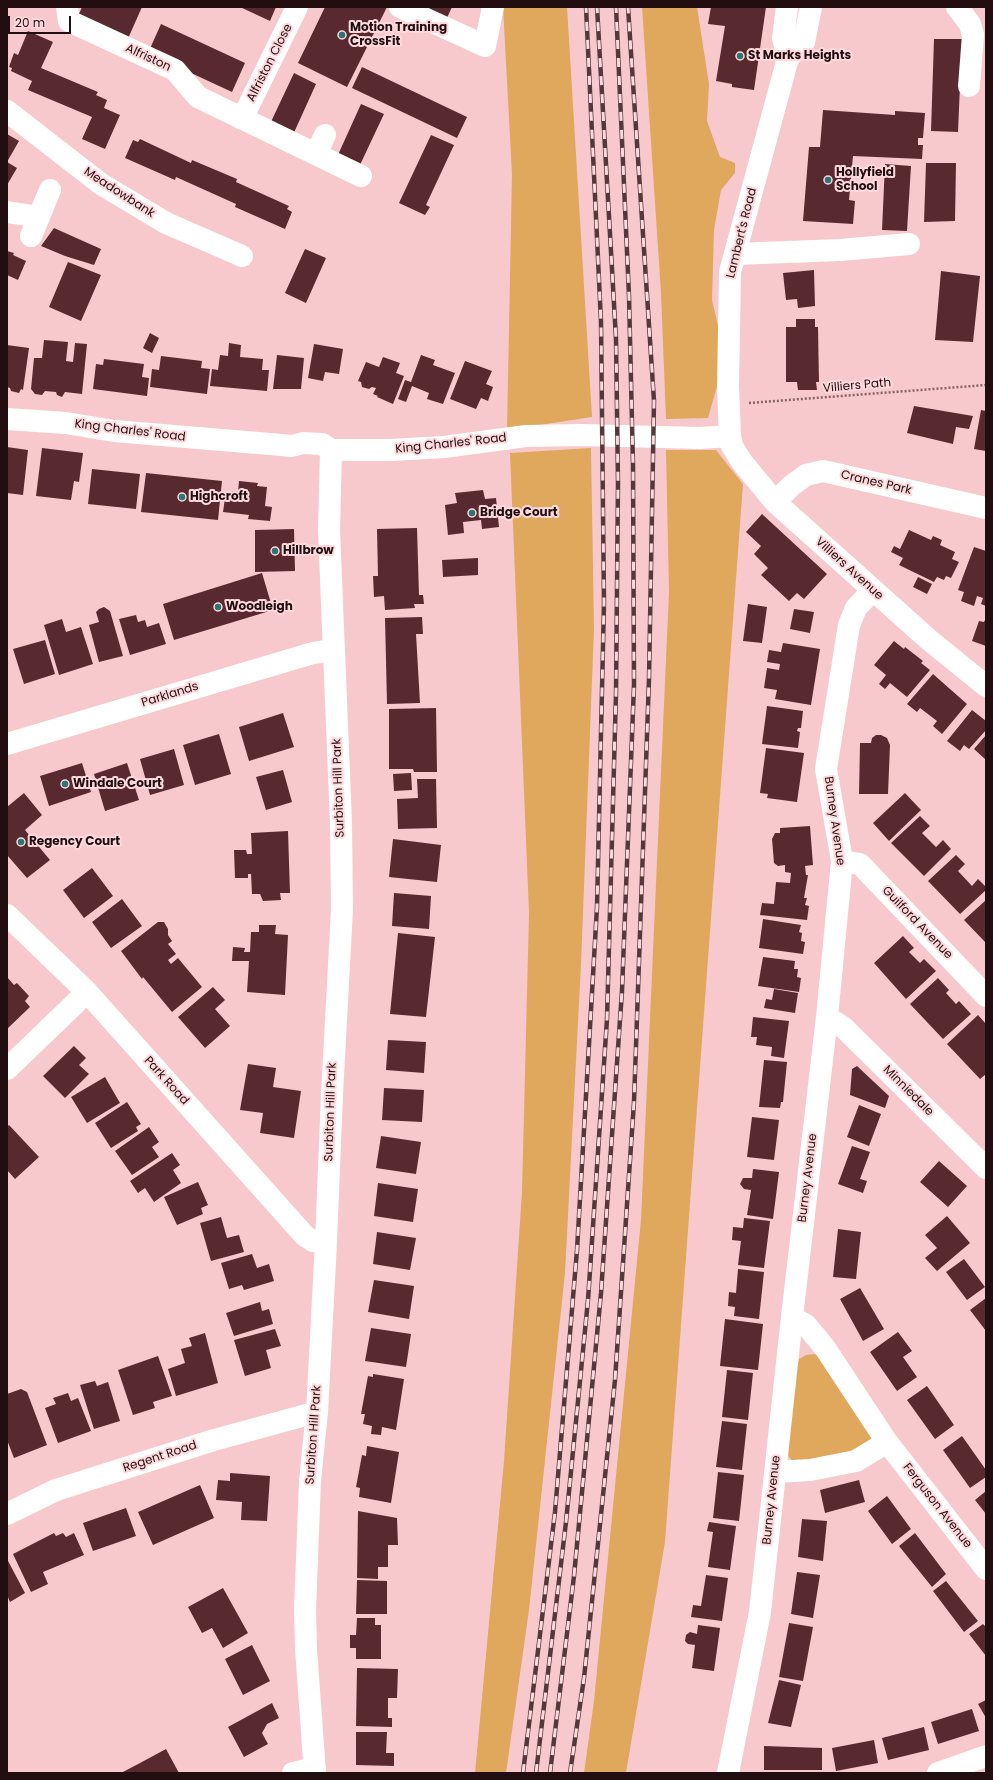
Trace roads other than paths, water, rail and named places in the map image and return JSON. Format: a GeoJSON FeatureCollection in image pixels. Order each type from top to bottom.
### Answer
{"type":"FeatureCollection","features":[{"type":"Feature","properties":{"kind":"street","name":"Alfriston"},"geometry":{"type":"LineString","coordinates":[[67,7],[69,21],[175,70],[198,97],[242,119],[321,144],[361,176]]}},
{"type":"Feature","properties":{"kind":"street","name":"Alfriston Close"},"geometry":{"type":"LineString","coordinates":[[242,119],[297,7]]}},
{"type":"Feature","properties":{"kind":"street"},"geometry":{"type":"LineString","coordinates":[[400,7],[485,46],[492,7]]}},
{"type":"Feature","properties":{"kind":"street","name":"Lambert's Road"},"geometry":{"type":"LineString","coordinates":[[730,436],[727,364],[730,272],[788,58],[783,38],[787,7]]}},
{"type":"Feature","properties":{"kind":"street","name":"Lambert's Road"},"geometry":{"type":"LineString","coordinates":[[788,58],[804,42],[811,7]]}},
{"type":"Feature","properties":{"kind":"street"},"geometry":{"type":"LineString","coordinates":[[957,7],[970,24],[973,35],[969,86]]}},
{"type":"Feature","properties":{"kind":"street","name":"Meadowbank"},"geometry":{"type":"LineString","coordinates":[[7,111],[101,184],[166,223],[242,256]]}},
{"type":"Feature","properties":{"kind":"street"},"geometry":{"type":"LineString","coordinates":[[7,212],[35,226],[50,190]]}},
{"type":"Feature","properties":{"kind":"street"},"geometry":{"type":"LineString","coordinates":[[734,254],[840,250],[909,244]]}},
{"type":"Feature","properties":{"kind":"street","name":"King Charles' Road"},"geometry":{"type":"LineString","coordinates":[[7,419],[66,423],[114,431],[292,446],[303,443],[322,444],[331,450],[406,450],[444,447],[526,436],[581,435],[700,438],[730,436]]}},
{"type":"Feature","properties":{"kind":"street","name":"Villiers Avenue"},"geometry":{"type":"LineString","coordinates":[[730,436],[732,446],[742,462],[775,502],[928,639],[986,686]]}},
{"type":"Feature","properties":{"kind":"street","name":"Surbiton Hill Park"},"geometry":{"type":"LineString","coordinates":[[315,1771],[306,1649],[305,1610],[310,1481],[317,1412],[342,910],[341,822],[329,530],[331,450]]}},
{"type":"Feature","properties":{"kind":"street","name":"Cranes Park"},"geometry":{"type":"LineString","coordinates":[[775,502],[791,486],[806,475],[823,471],[986,508]]}},
{"type":"Feature","properties":{"kind":"street","name":"Burney Avenue"},"geometry":{"type":"LineString","coordinates":[[728,1773],[760,1612],[792,1317],[827,1017],[842,861],[826,769],[849,625],[856,608],[873,590]]}},
{"type":"Feature","properties":{"kind":"street","name":"Parklands"},"geometry":{"type":"LineString","coordinates":[[7,744],[313,652],[334,650]]}},
{"type":"Feature","properties":{"kind":"street","name":"Guilford Avenue"},"geometry":{"type":"LineString","coordinates":[[842,861],[860,864],[986,996]]}},
{"type":"Feature","properties":{"kind":"street","name":"Park Road"},"geometry":{"type":"LineString","coordinates":[[7,915],[87,992],[305,1236],[313,1241],[326,1242]]}},
{"type":"Feature","properties":{"kind":"street"},"geometry":{"type":"LineString","coordinates":[[7,1069],[87,992]]}},
{"type":"Feature","properties":{"kind":"street","name":"Minniedale"},"geometry":{"type":"LineString","coordinates":[[827,1017],[843,1027],[986,1168]]}},
{"type":"Feature","properties":{"kind":"street","name":"Ferguson Avenue"},"geometry":{"type":"LineString","coordinates":[[792,1317],[806,1324],[820,1342],[888,1442],[986,1569]]}},
{"type":"Feature","properties":{"kind":"street","name":"Regent Road"},"geometry":{"type":"LineString","coordinates":[[7,1514],[56,1490],[214,1440],[317,1412]]}},
{"type":"Feature","properties":{"kind":"street"},"geometry":{"type":"LineString","coordinates":[[776,1472],[810,1470],[856,1461],[888,1442]]}},
{"type":"Feature","properties":{"kind":"street"},"geometry":{"type":"LineString","coordinates":[[938,1773],[986,1756]]}},
{"type":"Feature","properties":{"kind":"street"},"geometry":{"type":"LineString","coordinates":[[293,1773],[315,1771]]}},
{"type":"Feature","properties":{"kind":"railway"},"geometry":{"type":"LineString","coordinates":[[523,1773],[555,1512],[577,1250],[597,907],[604,603],[601,322],[586,7]]}},
{"type":"Feature","properties":{"kind":"railway"},"geometry":{"type":"LineString","coordinates":[[536,1773],[566,1522],[588,1300],[607,1019],[616,693],[618,483],[616,339],[597,7]]}},
{"type":"Feature","properties":{"kind":"railway"},"geometry":{"type":"LineString","coordinates":[[550,1773],[574,1576],[601,1293],[622,991],[634,685],[633,465],[629,296],[616,7]]}},
{"type":"Feature","properties":{"kind":"railway"},"geometry":{"type":"LineString","coordinates":[[570,1773],[584,1678],[615,1380],[634,1102],[649,679],[654,401],[628,7]]}},
{"type":"Feature","properties":{"kind":"place","name":"Motion Training CrossFit"},"geometry":{"type":"Point","coordinates":[342,35]}},
{"type":"Feature","properties":{"kind":"place","name":"St Marks Heights"},"geometry":{"type":"Point","coordinates":[740,56]}},
{"type":"Feature","properties":{"kind":"place","name":"Hollyfield School"},"geometry":{"type":"Point","coordinates":[828,180]}},
{"type":"Feature","properties":{"kind":"place","name":"Highcroft"},"geometry":{"type":"Point","coordinates":[182,497]}},
{"type":"Feature","properties":{"kind":"place","name":"Bridge Court"},"geometry":{"type":"Point","coordinates":[472,513]}},
{"type":"Feature","properties":{"kind":"place","name":"Hillbrow"},"geometry":{"type":"Point","coordinates":[275,551]}},
{"type":"Feature","properties":{"kind":"place","name":"Woodleigh"},"geometry":{"type":"Point","coordinates":[218,607]}},
{"type":"Feature","properties":{"kind":"place","name":"Windale Court"},"geometry":{"type":"Point","coordinates":[65,784]}},
{"type":"Feature","properties":{"kind":"place","name":"Regency Court"},"geometry":{"type":"Point","coordinates":[21,842]}}]}
